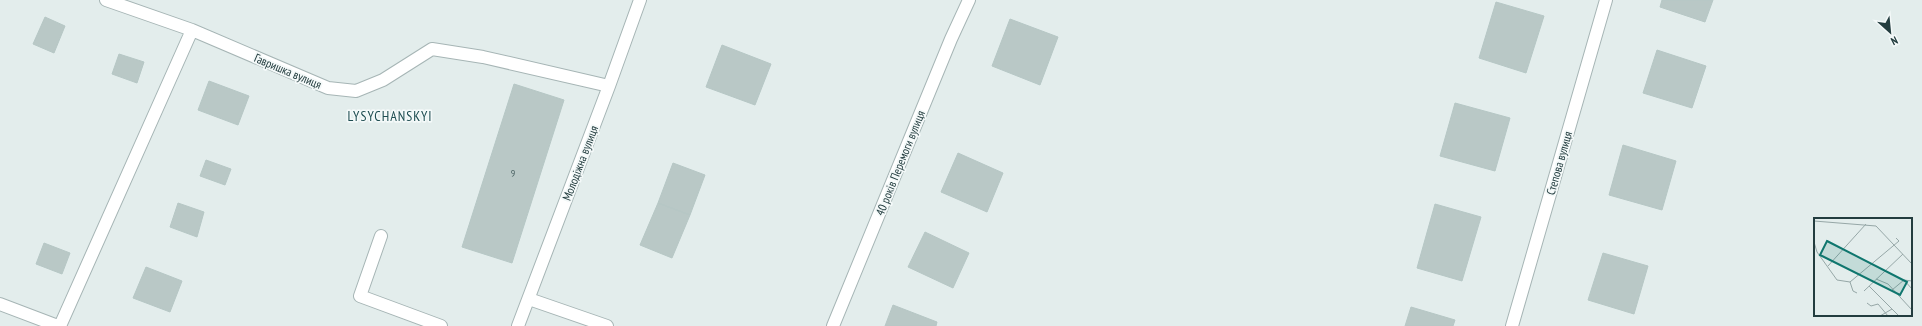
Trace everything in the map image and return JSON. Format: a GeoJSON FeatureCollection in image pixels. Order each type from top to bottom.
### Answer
{"type":"FeatureCollection","features":[{"type":"Feature","properties":{"kind":"street","name":"Гавришка вулиця"},"geometry":{"type":"LineString","coordinates":[[106,0],[192,30],[328,88],[356,91],[383,80],[432,49],[483,57],[609,86]]}},
{"type":"Feature","properties":{"kind":"street","name":"Молодіжна вулиця"},"geometry":{"type":"LineString","coordinates":[[518,326],[640,0]]}},
{"type":"Feature","properties":{"kind":"street","name":"40 років Перемоги вулиця"},"geometry":{"type":"LineString","coordinates":[[832,326],[969,0]]}},
{"type":"Feature","properties":{"kind":"street","name":"Степова вулиця"},"geometry":{"type":"LineString","coordinates":[[1512,326],[1606,0]]}},
{"type":"Feature","properties":{"kind":"street"},"geometry":{"type":"LineString","coordinates":[[0,304],[59,326],[192,30]]}},
{"type":"Feature","properties":{"kind":"street"},"geometry":{"type":"LineString","coordinates":[[381,236],[360,296],[441,326]]}},
{"type":"Feature","properties":{"kind":"street"},"geometry":{"type":"LineString","coordinates":[[529,299],[607,326]]}},
{"type":"Feature","properties":{"kind":"building"},"geometry":{"type":"Polygon","coordinates":[[[1662,0],[1713,0],[1705,22],[1660,7],[1662,0]]]}},
{"type":"Feature","properties":{"kind":"building"},"geometry":{"type":"Polygon","coordinates":[[[1496,2],[1544,16],[1526,73],[1479,58],[1496,2]]]}},
{"type":"Feature","properties":{"kind":"building"},"geometry":{"type":"Polygon","coordinates":[[[45,17],[65,26],[54,53],[33,44],[45,17]]]}},
{"type":"Feature","properties":{"kind":"building"},"geometry":{"type":"Polygon","coordinates":[[[1010,19],[1058,37],[1040,85],[992,66],[1010,19]]]}},
{"type":"Feature","properties":{"kind":"building"},"geometry":{"type":"Polygon","coordinates":[[[722,45],[771,64],[755,105],[706,87],[722,45]]]}},
{"type":"Feature","properties":{"kind":"building"},"geometry":{"type":"Polygon","coordinates":[[[1657,50],[1706,66],[1692,108],[1643,93],[1657,50]]]}},
{"type":"Feature","properties":{"kind":"building"},"geometry":{"type":"Polygon","coordinates":[[[119,54],[144,62],[137,83],[112,74],[119,54]]]}},
{"type":"Feature","properties":{"kind":"building"},"geometry":{"type":"Polygon","coordinates":[[[209,81],[249,96],[238,125],[198,110],[209,81]]]}},
{"type":"Feature","properties":{"kind":"building"},"geometry":{"type":"Polygon","coordinates":[[[514,84],[564,100],[512,263],[462,247],[514,84]]]}},
{"type":"Feature","properties":{"kind":"building"},"geometry":{"type":"Polygon","coordinates":[[[1455,103],[1510,118],[1495,171],[1440,156],[1455,103]]]}},
{"type":"Feature","properties":{"kind":"building"},"geometry":{"type":"Polygon","coordinates":[[[1623,145],[1676,161],[1662,210],[1609,195],[1623,145]]]}},
{"type":"Feature","properties":{"kind":"building"},"geometry":{"type":"Polygon","coordinates":[[[958,153],[1003,173],[987,212],[941,192],[958,153]]]}},
{"type":"Feature","properties":{"kind":"building"},"geometry":{"type":"Polygon","coordinates":[[[206,160],[231,169],[225,185],[200,176],[206,160]]]}},
{"type":"Feature","properties":{"kind":"building"},"geometry":{"type":"Polygon","coordinates":[[[673,163],[705,175],[690,215],[658,203],[673,163]]]}},
{"type":"Feature","properties":{"kind":"building"},"geometry":{"type":"Polygon","coordinates":[[[178,203],[204,212],[197,237],[170,227],[178,203]]]}},
{"type":"Feature","properties":{"kind":"building"},"geometry":{"type":"Polygon","coordinates":[[[658,203],[690,215],[672,258],[640,245],[658,203]]]}},
{"type":"Feature","properties":{"kind":"building"},"geometry":{"type":"Polygon","coordinates":[[[1435,204],[1481,217],[1462,281],[1417,268],[1435,204]]]}},
{"type":"Feature","properties":{"kind":"building"},"geometry":{"type":"Polygon","coordinates":[[[925,232],[969,253],[953,288],[908,267],[925,232]]]}},
{"type":"Feature","properties":{"kind":"building"},"geometry":{"type":"Polygon","coordinates":[[[44,243],[70,253],[62,274],[36,264],[44,243]]]}},
{"type":"Feature","properties":{"kind":"building"},"geometry":{"type":"Polygon","coordinates":[[[1603,253],[1648,266],[1634,314],[1588,300],[1603,253]]]}},
{"type":"Feature","properties":{"kind":"building"},"geometry":{"type":"Polygon","coordinates":[[[146,267],[182,281],[170,312],[133,298],[146,267]]]}},
{"type":"Feature","properties":{"kind":"building"},"geometry":{"type":"Polygon","coordinates":[[[893,305],[937,322],[936,326],[885,326],[893,305]]]}},
{"type":"Feature","properties":{"kind":"building"},"geometry":{"type":"Polygon","coordinates":[[[1411,307],[1455,320],[1453,326],[1405,326],[1411,307]]]}},
{"type":"Feature","properties":{"kind":"district","name":"LYSYCHANSKYI"},"geometry":{"type":"Point","coordinates":[390,116]}}]}
